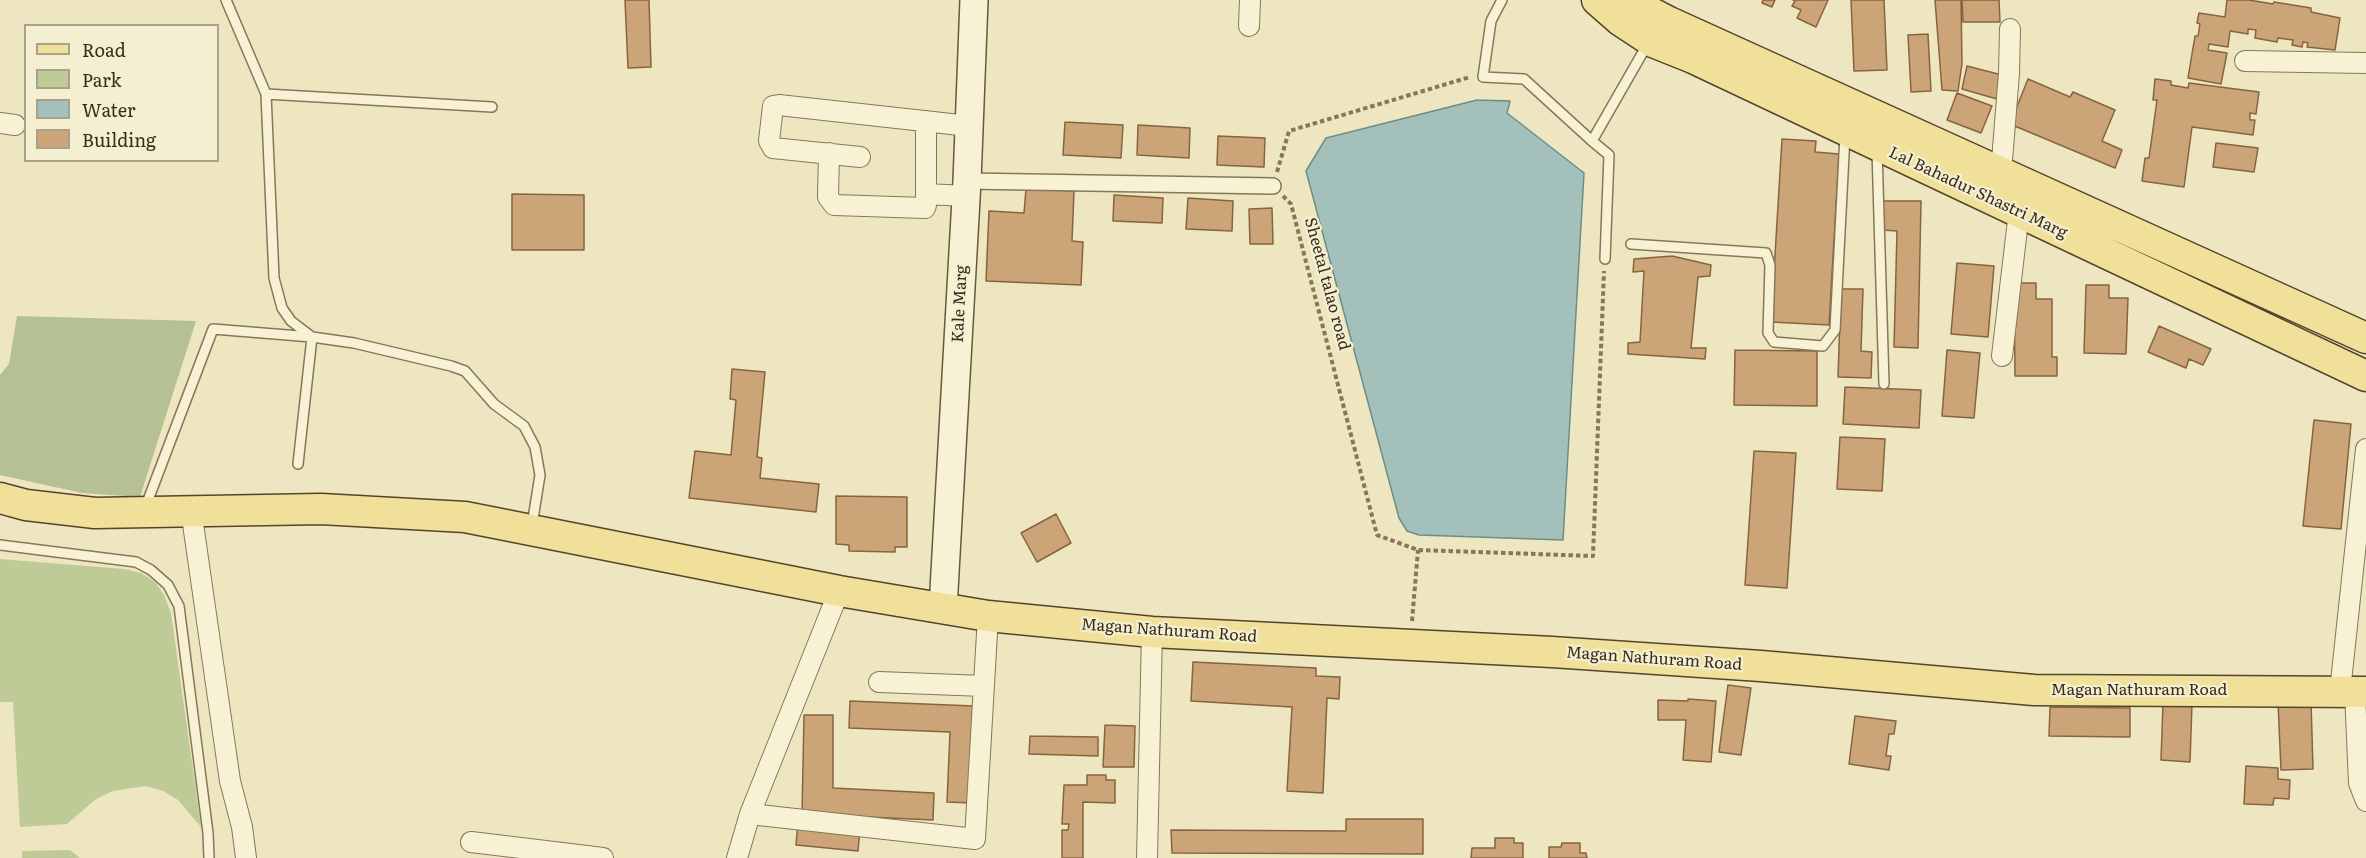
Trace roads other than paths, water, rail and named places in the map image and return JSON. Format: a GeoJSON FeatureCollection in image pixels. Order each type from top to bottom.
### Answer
{"type":"FeatureCollection","features":[{"type":"Feature","properties":{"kind":"main road","name":"Kale Marg"},"geometry":{"type":"LineString","coordinates":[[943,608],[974,0]]}},
{"type":"Feature","properties":{"kind":"main road","name":"Lal Bahadur Shastri Marg"},"geometry":{"type":"LineString","coordinates":[[1597,0],[1621,21],[1655,29],[2001,173],[2366,338]]}},
{"type":"Feature","properties":{"kind":"main road","name":"Lal Bahadur Shastri Marg"},"geometry":{"type":"LineString","coordinates":[[1631,0],[1655,29],[1693,58],[2366,376]]}},
{"type":"Feature","properties":{"kind":"main road","name":"Magan Nathuram Road"},"geometry":{"type":"LineString","coordinates":[[0,498],[26,505],[95,513],[321,509],[465,517],[838,591],[988,616],[1152,632],[1761,666],[2034,690],[2354,692]]}},
{"type":"Feature","properties":{"kind":"street"},"geometry":{"type":"LineString","coordinates":[[1249,26],[1250,0]]}},
{"type":"Feature","properties":{"kind":"street"},"geometry":{"type":"LineString","coordinates":[[2001,173],[2010,62],[2010,29]]}},
{"type":"Feature","properties":{"kind":"street"},"geometry":{"type":"LineString","coordinates":[[2245,61],[2366,63]]}},
{"type":"Feature","properties":{"kind":"street"},"geometry":{"type":"LineString","coordinates":[[860,157],[773,148],[769,141],[773,106],[969,126]]}},
{"type":"Feature","properties":{"kind":"street"},"geometry":{"type":"LineString","coordinates":[[829,153],[828,197],[834,205],[921,208],[926,206],[926,121]]}},
{"type":"Feature","properties":{"kind":"street"},"geometry":{"type":"LineString","coordinates":[[926,195],[966,188],[1273,186]]}},
{"type":"Feature","properties":{"kind":"street"},"geometry":{"type":"LineString","coordinates":[[2002,357],[2019,212]]}},
{"type":"Feature","properties":{"kind":"street"},"geometry":{"type":"LineString","coordinates":[[2366,450],[2354,692],[2359,783],[2366,801]]}},
{"type":"Feature","properties":{"kind":"street"},"geometry":{"type":"LineString","coordinates":[[191,510],[230,781],[242,827],[246,858]]}},
{"type":"Feature","properties":{"kind":"street"},"geometry":{"type":"LineString","coordinates":[[737,858],[750,814],[838,591]]}},
{"type":"Feature","properties":{"kind":"street"},"geometry":{"type":"LineString","coordinates":[[750,814],[975,839],[988,616]]}},
{"type":"Feature","properties":{"kind":"street"},"geometry":{"type":"LineString","coordinates":[[1147,858],[1152,632]]}},
{"type":"Feature","properties":{"kind":"street"},"geometry":{"type":"LineString","coordinates":[[879,682],[984,686]]}},
{"type":"Feature","properties":{"kind":"street"},"geometry":{"type":"LineString","coordinates":[[471,842],[603,858]]}},
{"type":"Feature","properties":{"kind":"lane"},"geometry":{"type":"LineString","coordinates":[[226,0],[266,94],[274,278],[282,308],[291,321],[312,337]]}},
{"type":"Feature","properties":{"kind":"lane"},"geometry":{"type":"LineString","coordinates":[[1502,0],[1491,21],[1483,76],[1524,79],[1609,155],[1605,259]]}},
{"type":"Feature","properties":{"kind":"lane"},"geometry":{"type":"LineString","coordinates":[[1592,141],[1655,29]]}},
{"type":"Feature","properties":{"kind":"lane"},"geometry":{"type":"LineString","coordinates":[[266,94],[492,107]]}},
{"type":"Feature","properties":{"kind":"lane"},"geometry":{"type":"LineString","coordinates":[[1631,244],[1766,253],[1770,265],[1768,333],[1774,342],[1823,346],[1835,330],[1846,130]]}},
{"type":"Feature","properties":{"kind":"lane"},"geometry":{"type":"LineString","coordinates":[[1877,145],[1884,384]]}},
{"type":"Feature","properties":{"kind":"lane"},"geometry":{"type":"LineString","coordinates":[[144,511],[213,329],[312,337],[354,344],[465,371],[494,404],[524,426],[535,447],[540,475],[531,530]]}},
{"type":"Feature","properties":{"kind":"lane"},"geometry":{"type":"LineString","coordinates":[[298,464],[312,337]]}},
{"type":"Feature","properties":{"kind":"lane"},"geometry":{"type":"LineString","coordinates":[[0,545],[136,562],[151,570],[168,585],[179,606],[209,858]]}},
{"type":"Feature","properties":{"kind":"water"},"geometry":{"type":"Polygon","coordinates":[[[1477,100],[1510,101],[1507,113],[1584,173],[1563,540],[1419,535],[1407,531],[1399,518],[1306,171],[1326,138],[1477,100]]]}}]}
